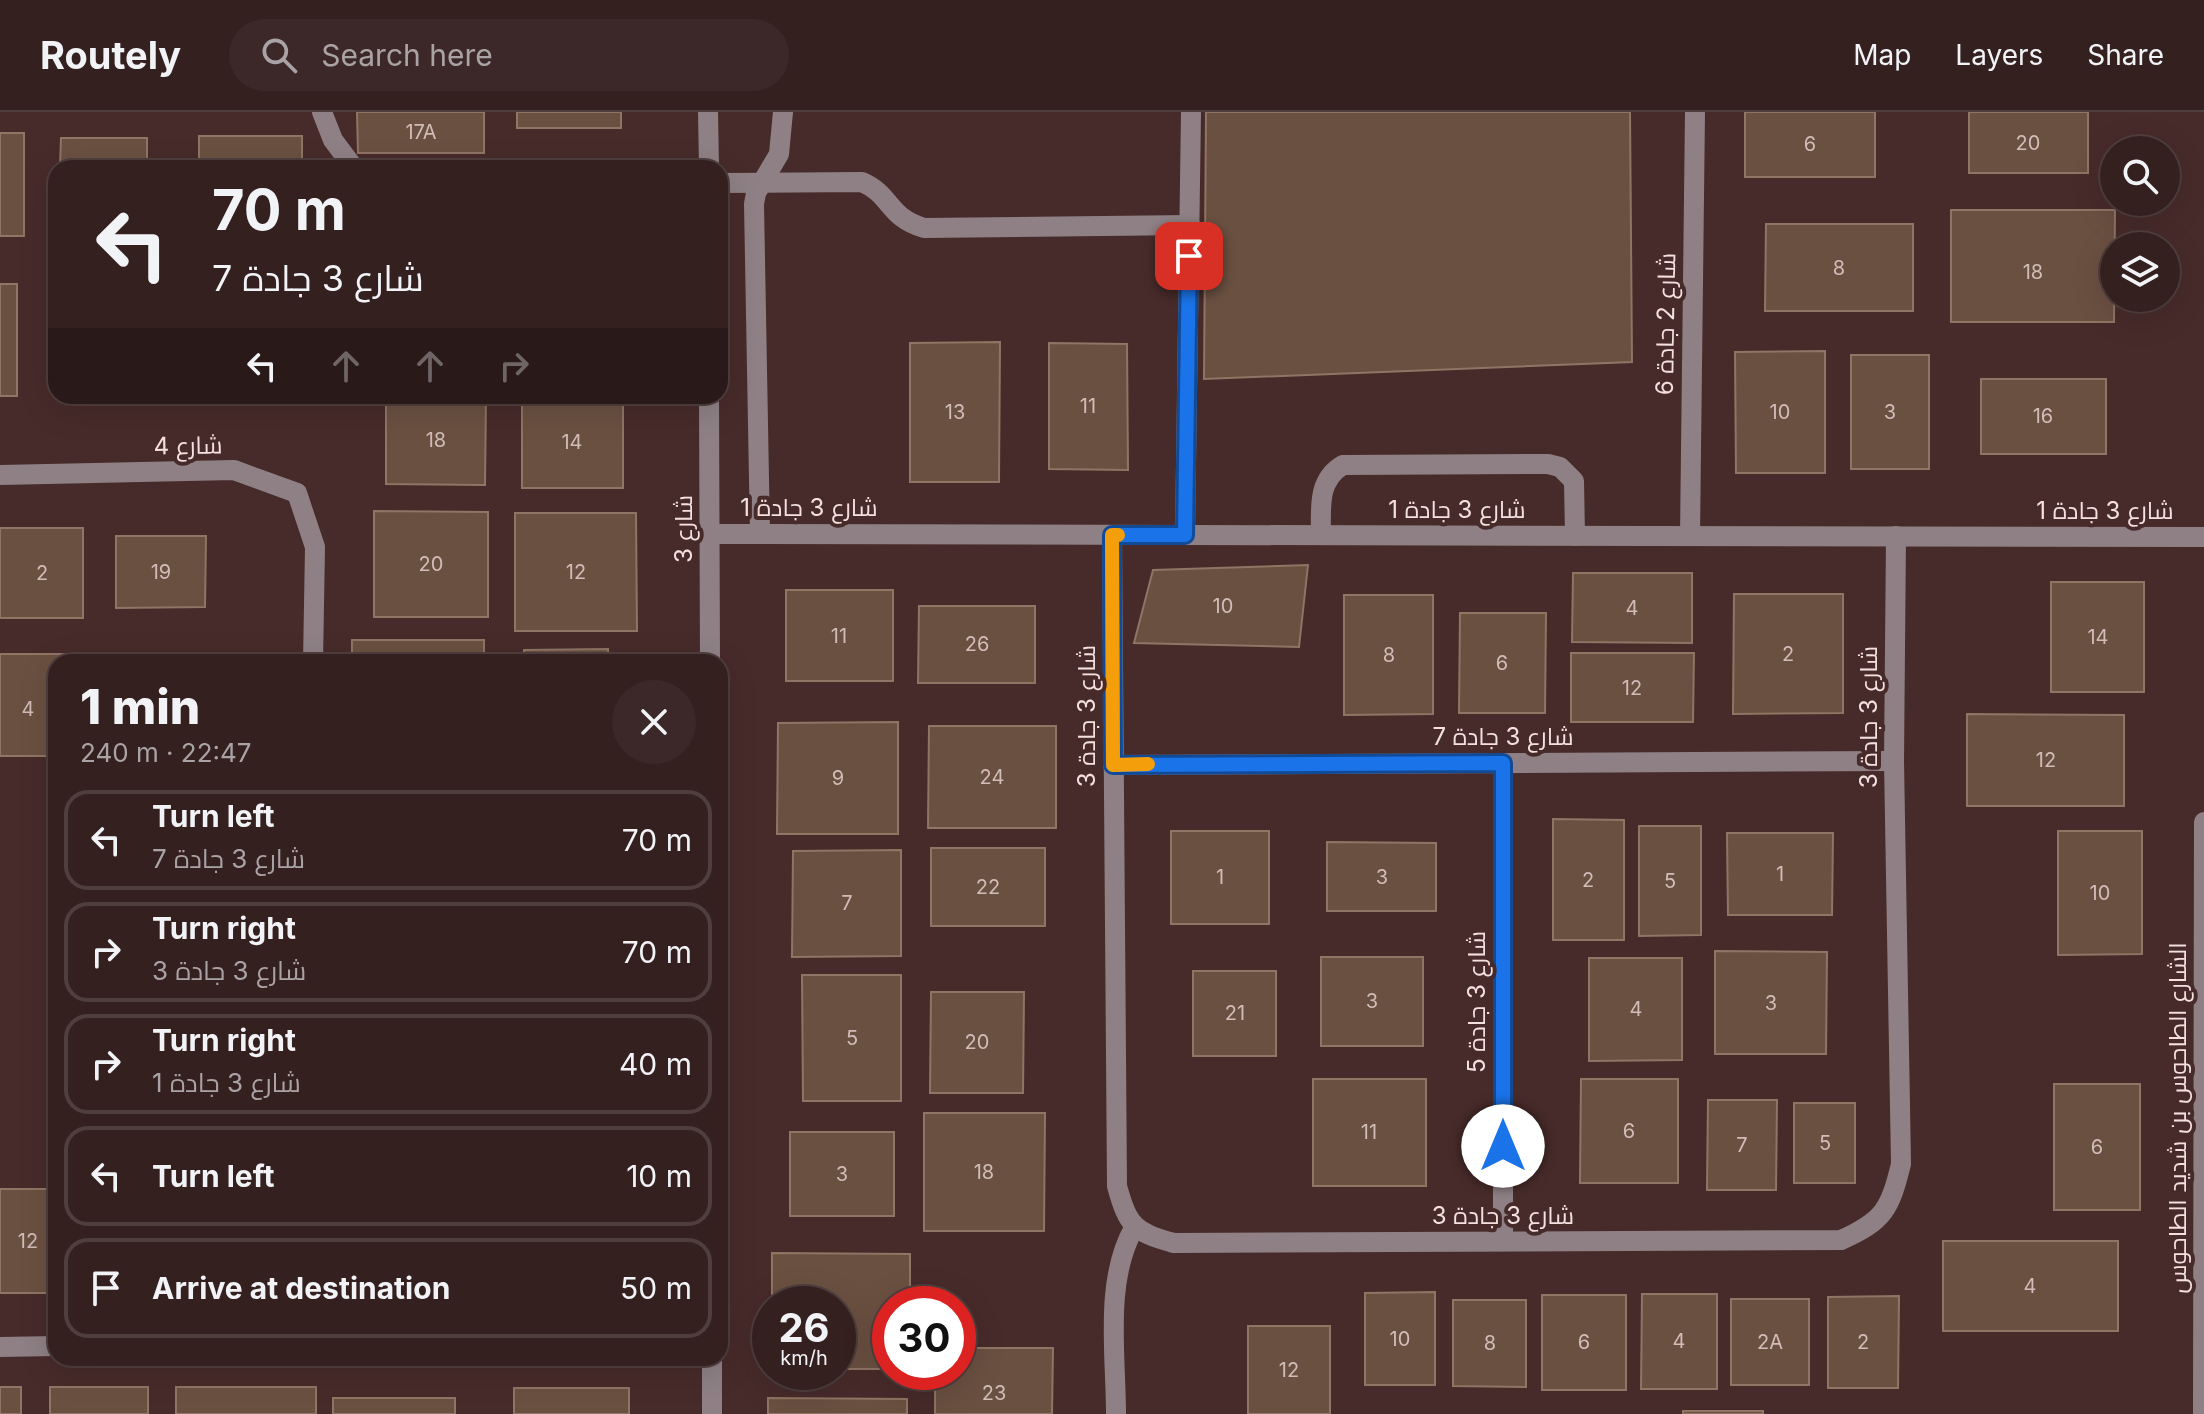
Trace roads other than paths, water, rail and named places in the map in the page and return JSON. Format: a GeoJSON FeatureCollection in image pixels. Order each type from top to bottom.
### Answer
{"type":"FeatureCollection","features":[{"type":"Feature","properties":{"kind":"street"},"geometry":{"type":"LineString","coordinates":[[322,112],[333,140],[348,160]]}},
{"type":"Feature","properties":{"kind":"street"},"geometry":{"type":"LineString","coordinates":[[708,112],[709,160]]}},
{"type":"Feature","properties":{"kind":"street"},"geometry":{"type":"LineString","coordinates":[[760,534],[754,204],[763,180],[779,154],[783,112]]}},
{"type":"Feature","properties":{"kind":"street"},"geometry":{"type":"LineString","coordinates":[[1185,535],[1191,112]]}},
{"type":"Feature","properties":{"kind":"street","name":"شارع 2 جادة 6"},"geometry":{"type":"LineString","coordinates":[[1690,536],[1695,112]]}},
{"type":"Feature","properties":{"kind":"street"},"geometry":{"type":"LineString","coordinates":[[728,182],[862,182],[875,187],[902,221],[924,228],[1190,225]]}},
{"type":"Feature","properties":{"kind":"street","name":"شارع 3"},"geometry":{"type":"LineString","coordinates":[[709,404],[710,654]]}},
{"type":"Feature","properties":{"kind":"street"},"geometry":{"type":"LineString","coordinates":[[1321,535],[1323,487],[1328,477],[1343,465],[1548,464],[1560,467],[1574,481],[1575,536]]}},
{"type":"Feature","properties":{"kind":"street","name":"شارع 4"},"geometry":{"type":"LineString","coordinates":[[0,475],[234,470],[297,493],[315,547],[313,654]]}},
{"type":"Feature","properties":{"kind":"street","name":"شارع 3 جادة 1"},"geometry":{"type":"LineString","coordinates":[[710,534],[2204,537]]}},
{"type":"Feature","properties":{"kind":"street","name":"شارع 3 جادة 3"},"geometry":{"type":"LineString","coordinates":[[1112,535],[1117,1186],[1125,1215],[1134,1228],[1146,1236],[1174,1243],[1841,1240],[1870,1227],[1892,1199],[1901,1164],[1894,761],[1896,536]]}},
{"type":"Feature","properties":{"kind":"street","name":"شارع 3 جادة 7"},"geometry":{"type":"LineString","coordinates":[[1113,765],[1894,761]]}},
{"type":"Feature","properties":{"kind":"street","name":"شارع 3 جادة 5"},"geometry":{"type":"LineString","coordinates":[[1503,763],[1503,1241]]}},
{"type":"Feature","properties":{"kind":"street","name":"الشارع الطاحوس بن شديد الطاحوس"},"geometry":{"type":"LineString","coordinates":[[2203,1414],[2204,822]]}},
{"type":"Feature","properties":{"kind":"street"},"geometry":{"type":"LineString","coordinates":[[1116,1414],[1116,1276],[1124,1247],[1134,1228]]}},
{"type":"Feature","properties":{"kind":"street"},"geometry":{"type":"LineString","coordinates":[[0,1347],[48,1346]]}},
{"type":"Feature","properties":{"kind":"street"},"geometry":{"type":"LineString","coordinates":[[712,1366],[712,1414]]}}]}
